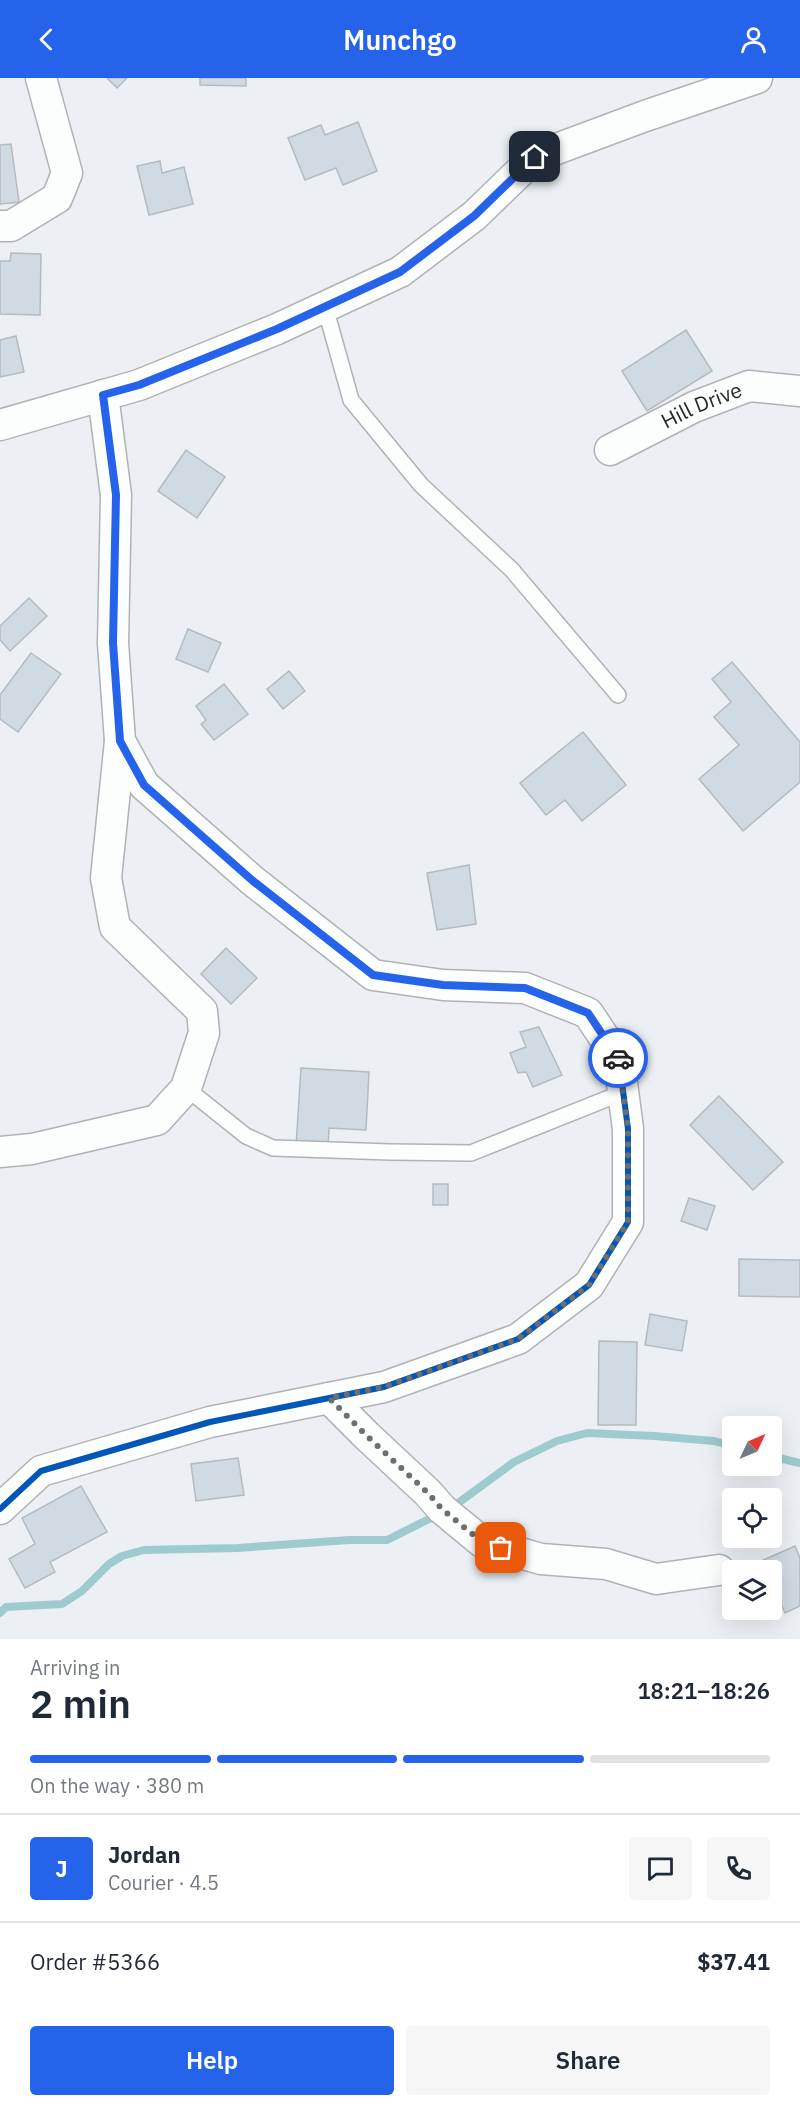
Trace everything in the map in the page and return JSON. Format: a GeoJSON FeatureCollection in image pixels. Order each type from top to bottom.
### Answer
{"type":"FeatureCollection","features":[{"type":"Feature","properties":{"kind":"street"},"geometry":{"type":"LineString","coordinates":[[0,226],[11,226],[57,198],[67,172],[41,78]]}},
{"type":"Feature","properties":{"kind":"street"},"geometry":{"type":"LineString","coordinates":[[0,425],[139,385],[325,307],[400,272],[474,216],[535,157],[757,78]]}},
{"type":"Feature","properties":{"kind":"street","name":"Hill Drive"},"geometry":{"type":"LineString","coordinates":[[610,450],[694,407],[749,386],[800,391]]}},
{"type":"Feature","properties":{"kind":"street"},"geometry":{"type":"LineString","coordinates":[[0,1152],[32,1149],[157,1120],[186,1088],[204,1033],[202,1011],[115,927],[106,878],[120,741],[113,643],[116,495],[103,395]]}},
{"type":"Feature","properties":{"kind":"street"},"geometry":{"type":"LineString","coordinates":[[0,1509],[41,1471],[210,1422],[384,1387],[518,1339],[589,1285],[628,1222],[628,1129],[620,1060],[588,1013],[525,988],[443,985],[373,975],[253,881],[144,785],[120,741]]}},
{"type":"Feature","properties":{"kind":"street"},"geometry":{"type":"LineString","coordinates":[[329,1398],[442,1509],[482,1542],[541,1559],[606,1564],[656,1579],[719,1570]]}},
{"type":"Feature","properties":{"kind":"lane"},"geometry":{"type":"LineString","coordinates":[[325,307],[351,400],[422,485],[513,570],[618,695]]}},
{"type":"Feature","properties":{"kind":"lane"},"geometry":{"type":"LineString","coordinates":[[186,1088],[246,1136],[273,1148],[436,1153],[471,1153],[624,1092]]}},
{"type":"Feature","properties":{"kind":"building"},"geometry":{"type":"Polygon","coordinates":[[[107,78],[127,78],[117,88],[107,78]]]}},
{"type":"Feature","properties":{"kind":"building"},"geometry":{"type":"Polygon","coordinates":[[[200,78],[246,78],[246,86],[200,85],[200,78]]]}},
{"type":"Feature","properties":{"kind":"building"},"geometry":{"type":"Polygon","coordinates":[[[358,122],[377,171],[343,185],[336,168],[305,180],[288,138],[321,125],[325,135],[358,122]]]}},
{"type":"Feature","properties":{"kind":"building"},"geometry":{"type":"Polygon","coordinates":[[[11,144],[19,202],[0,204],[0,145],[11,144]]]}},
{"type":"Feature","properties":{"kind":"building"},"geometry":{"type":"Polygon","coordinates":[[[160,161],[162,173],[184,167],[193,204],[149,215],[137,166],[160,161]]]}},
{"type":"Feature","properties":{"kind":"building"},"geometry":{"type":"Polygon","coordinates":[[[11,253],[41,254],[40,315],[0,314],[0,261],[10,261],[11,253]]]}},
{"type":"Feature","properties":{"kind":"building"},"geometry":{"type":"Polygon","coordinates":[[[686,330],[712,371],[647,411],[622,371],[686,330]]]}},
{"type":"Feature","properties":{"kind":"building"},"geometry":{"type":"Polygon","coordinates":[[[16,336],[24,372],[0,377],[0,340],[16,336]]]}},
{"type":"Feature","properties":{"kind":"building"},"geometry":{"type":"Polygon","coordinates":[[[186,450],[225,477],[197,518],[158,491],[186,450]]]}},
{"type":"Feature","properties":{"kind":"building"},"geometry":{"type":"Polygon","coordinates":[[[29,598],[47,616],[10,651],[0,640],[0,626],[29,598]]]}},
{"type":"Feature","properties":{"kind":"building"},"geometry":{"type":"Polygon","coordinates":[[[188,629],[221,643],[208,672],[176,659],[188,629]]]}},
{"type":"Feature","properties":{"kind":"building"},"geometry":{"type":"Polygon","coordinates":[[[31,653],[61,674],[18,732],[0,719],[0,695],[31,653]]]}},
{"type":"Feature","properties":{"kind":"building"},"geometry":{"type":"Polygon","coordinates":[[[732,662],[800,742],[800,782],[743,831],[699,779],[739,745],[714,717],[731,702],[712,679],[732,662]]]}},
{"type":"Feature","properties":{"kind":"building"},"geometry":{"type":"Polygon","coordinates":[[[289,671],[305,691],[283,709],[267,689],[289,671]]]}},
{"type":"Feature","properties":{"kind":"building"},"geometry":{"type":"Polygon","coordinates":[[[224,684],[248,714],[214,740],[201,724],[206,720],[196,706],[224,684]]]}},
{"type":"Feature","properties":{"kind":"building"},"geometry":{"type":"Polygon","coordinates":[[[583,732],[626,785],[582,821],[565,800],[546,815],[520,783],[583,732]]]}},
{"type":"Feature","properties":{"kind":"building"},"geometry":{"type":"Polygon","coordinates":[[[469,865],[476,924],[437,930],[427,873],[469,865]]]}},
{"type":"Feature","properties":{"kind":"building"},"geometry":{"type":"Polygon","coordinates":[[[226,948],[257,978],[231,1004],[201,974],[226,948]]]}},
{"type":"Feature","properties":{"kind":"building"},"geometry":{"type":"Polygon","coordinates":[[[539,1027],[562,1075],[533,1087],[526,1072],[518,1073],[510,1053],[526,1047],[520,1032],[539,1027]]]}},
{"type":"Feature","properties":{"kind":"building"},"geometry":{"type":"Polygon","coordinates":[[[301,1068],[369,1072],[366,1130],[329,1128],[328,1148],[296,1146],[301,1068]]]}},
{"type":"Feature","properties":{"kind":"building"},"geometry":{"type":"Polygon","coordinates":[[[719,1096],[783,1162],[753,1190],[690,1125],[719,1096]]]}},
{"type":"Feature","properties":{"kind":"building"},"geometry":{"type":"Polygon","coordinates":[[[433,1184],[448,1184],[448,1205],[433,1205],[433,1184]]]}},
{"type":"Feature","properties":{"kind":"building"},"geometry":{"type":"Polygon","coordinates":[[[689,1198],[715,1206],[707,1230],[681,1221],[689,1198]]]}},
{"type":"Feature","properties":{"kind":"building"},"geometry":{"type":"Polygon","coordinates":[[[739,1259],[800,1260],[800,1297],[739,1296],[739,1259]]]}},
{"type":"Feature","properties":{"kind":"building"},"geometry":{"type":"Polygon","coordinates":[[[650,1314],[687,1321],[682,1351],[645,1345],[650,1314]]]}},
{"type":"Feature","properties":{"kind":"building"},"geometry":{"type":"Polygon","coordinates":[[[599,1341],[637,1342],[636,1425],[598,1425],[599,1341]]]}},
{"type":"Feature","properties":{"kind":"building"},"geometry":{"type":"Polygon","coordinates":[[[238,1458],[244,1495],[196,1501],[191,1464],[238,1458]]]}},
{"type":"Feature","properties":{"kind":"building"},"geometry":{"type":"Polygon","coordinates":[[[81,1486],[107,1532],[50,1562],[55,1572],[25,1588],[9,1559],[35,1544],[22,1518],[81,1486]]]}},
{"type":"Feature","properties":{"kind":"building"},"geometry":{"type":"Polygon","coordinates":[[[795,1546],[800,1558],[800,1606],[785,1613],[782,1606],[782,1560],[764,1560],[795,1546]]]}},
{"type":"Feature","properties":{"kind":"waterway"},"geometry":{"type":"LineString","coordinates":[[450,1509],[514,1462],[557,1441],[587,1433],[654,1436],[722,1443]]}},
{"type":"Feature","properties":{"kind":"waterway"},"geometry":{"type":"LineString","coordinates":[[782,1459],[800,1463]]}},
{"type":"Feature","properties":{"kind":"waterway"},"geometry":{"type":"LineString","coordinates":[[0,1613],[6,1607],[62,1604],[82,1591],[109,1564],[122,1556],[144,1550],[238,1548],[349,1540],[387,1540],[439,1514]]}},
{"type":"Feature","properties":{"kind":"cycle path"},"geometry":{"type":"LineString","coordinates":[[0,1509],[41,1471],[210,1422],[384,1387],[518,1339],[589,1285],[628,1222],[628,1129],[619,1060],[588,1013],[525,988],[443,985],[373,975],[253,881],[144,785],[120,741],[113,643],[116,495],[103,395]]}},
{"type":"Feature","properties":{"kind":"way so far"},"geometry":{"type":"LineString","coordinates":[[501,1548],[482,1542],[442,1509],[329,1398],[384,1387],[518,1339],[589,1285],[628,1222],[628,1129],[618,1058]]}},
{"type":"Feature","properties":{"kind":"route"},"geometry":{"type":"LineString","coordinates":[[535,157],[474,216],[400,272],[277,329],[139,385],[103,395],[116,495],[113,643],[120,741],[144,785],[253,881],[373,975],[443,985],[525,988],[588,1013],[618,1058]]}}]}
